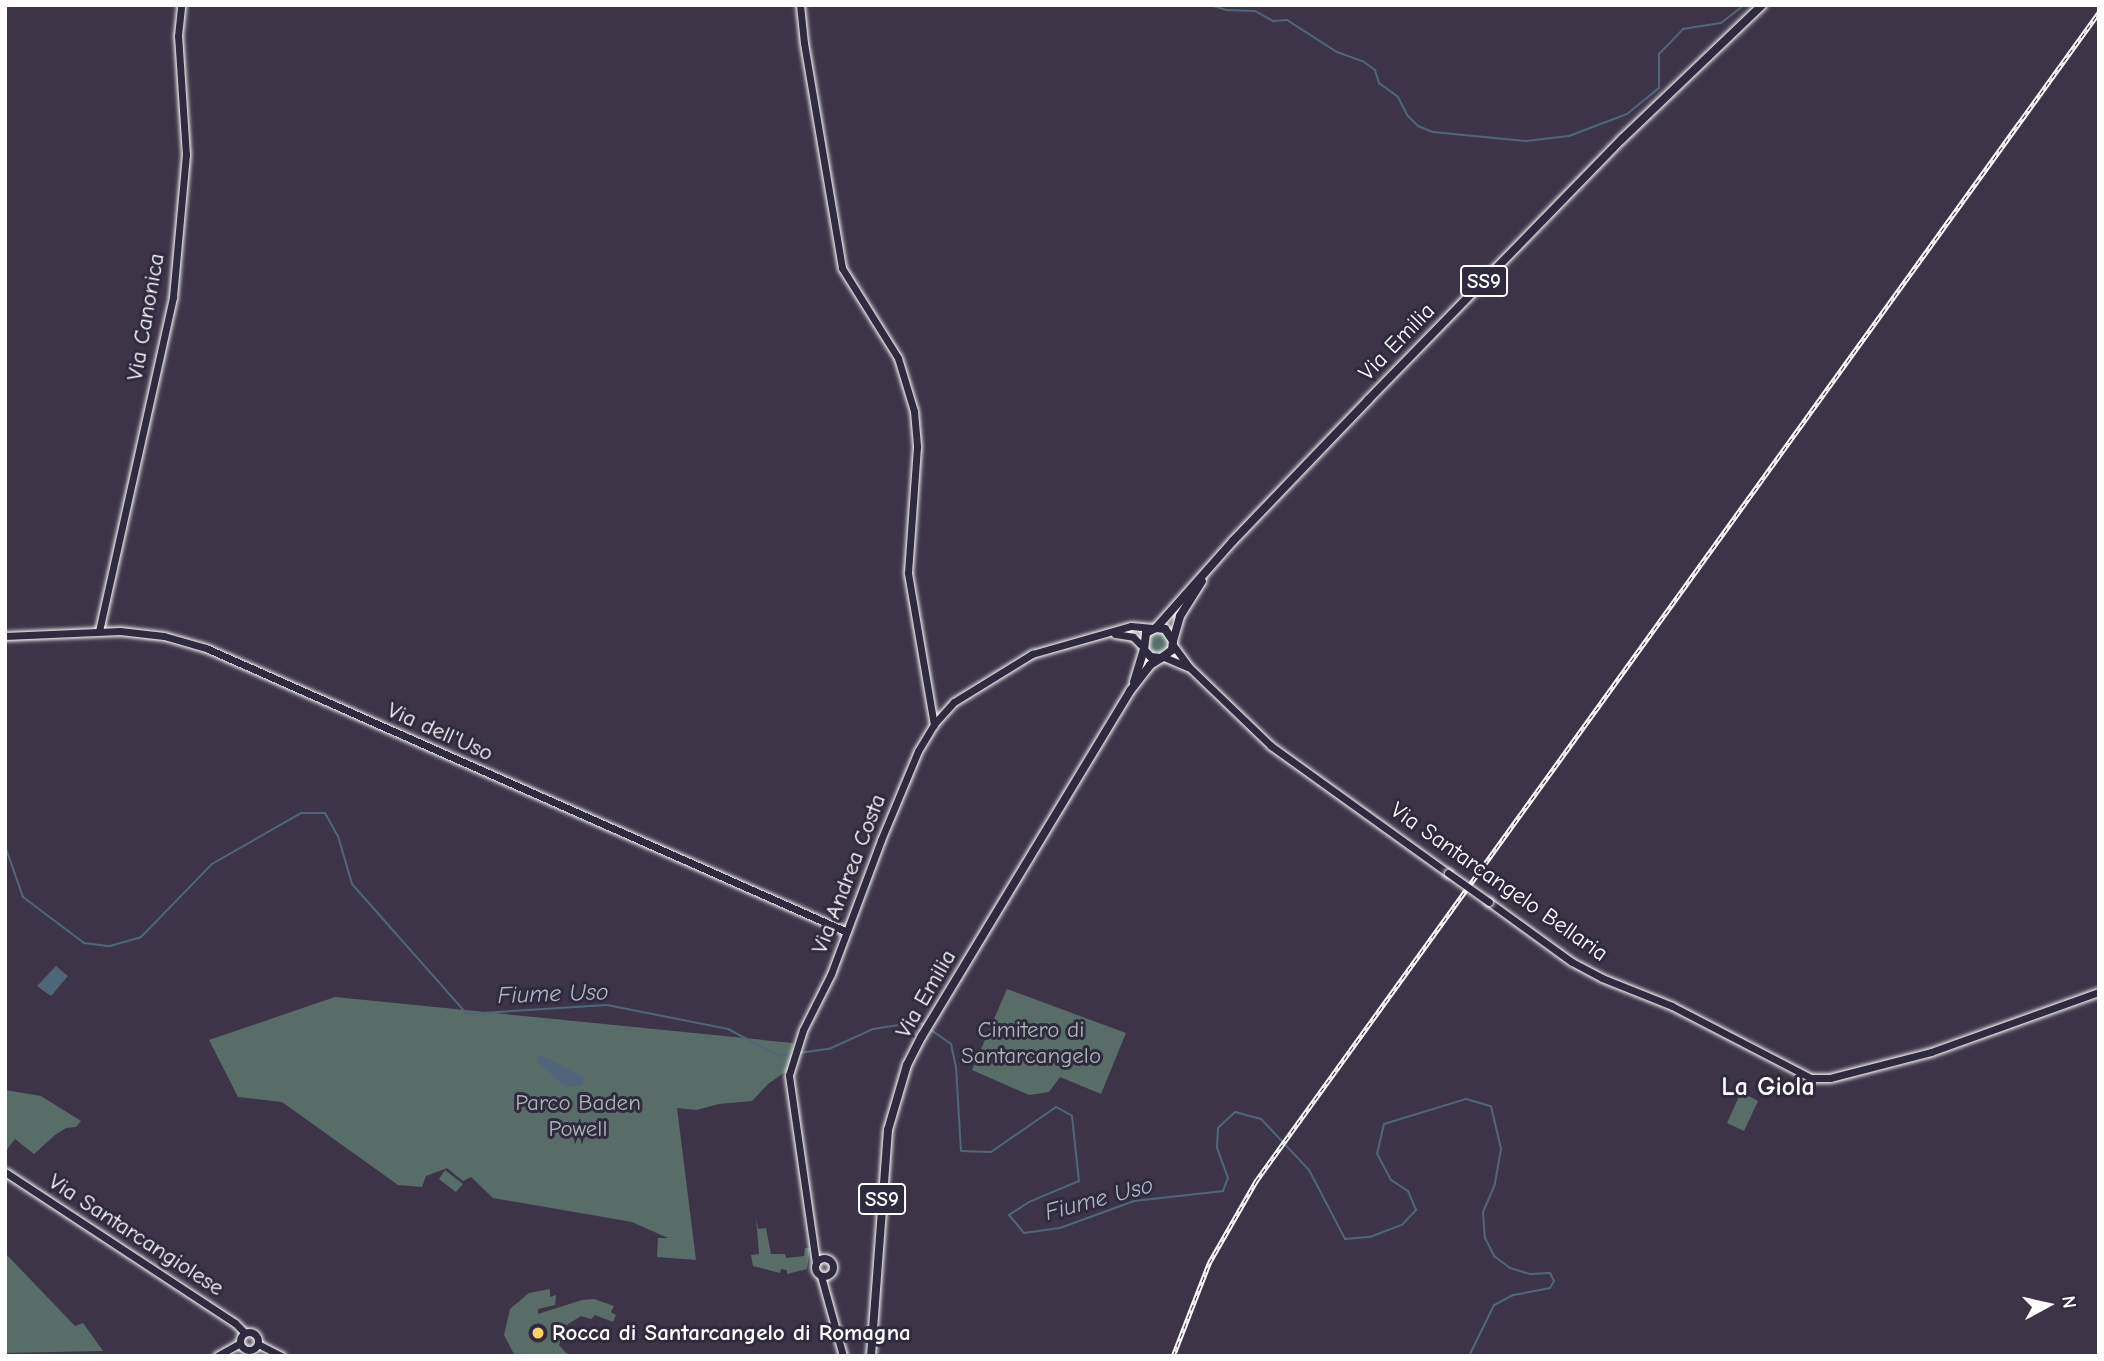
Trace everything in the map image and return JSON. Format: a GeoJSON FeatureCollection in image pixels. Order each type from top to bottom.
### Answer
{"type":"FeatureCollection","features":[{"type":"Feature","properties":{"kind":"main road","name":"Via Emilia"},"geometry":{"type":"LineString","coordinates":[[1130,691],[1144,648],[1143,637],[1155,628],[1213,563],[1622,139],[1762,5]]}},
{"type":"Feature","properties":{"kind":"main road","name":"Via Emilia"},"geometry":{"type":"LineString","coordinates":[[871,1356],[888,1130],[900,1085],[916,1047],[1130,691],[1150,665],[1163,657],[1173,643],[1183,610],[1213,563]]}},
{"type":"Feature","properties":{"kind":"main road"},"geometry":{"type":"LineString","coordinates":[[1155,628],[1165,629],[1173,643]]}},
{"type":"Feature","properties":{"kind":"main road"},"geometry":{"type":"LineString","coordinates":[[1144,648],[1151,657],[1163,657]]}},
{"type":"Feature","properties":{"kind":"street","name":"Via Canonica"},"geometry":{"type":"LineString","coordinates":[[99,631],[173,297],[186,155],[178,36],[181,5]]}},
{"type":"Feature","properties":{"kind":"street"},"geometry":{"type":"LineString","coordinates":[[800,5],[842,268],[898,358],[914,411],[917,447],[908,573],[934,725]]}},
{"type":"Feature","properties":{"kind":"street","name":"Via Andrea Costa"},"geometry":{"type":"LineString","coordinates":[[813,1236],[832,1266],[825,1275],[815,1270],[813,1236],[790,1072],[803,1030],[831,974],[845,931],[918,751],[934,725],[954,702],[1032,654],[1131,626],[1155,628]]}},
{"type":"Feature","properties":{"kind":"street","name":"Via dell'Uso"},"geometry":{"type":"LineString","coordinates":[[5,636],[99,631],[164,636],[210,649],[845,931]]}},
{"type":"Feature","properties":{"kind":"street","name":"Via Andrea Costa"},"geometry":{"type":"LineString","coordinates":[[1108,634],[1133,636],[1144,648]]}},
{"type":"Feature","properties":{"kind":"street","name":"Via Santarcangelo Bellaria"},"geometry":{"type":"LineString","coordinates":[[1173,643],[1189,667],[1271,746],[1572,962],[1602,978],[1672,1006],[1811,1078],[1830,1078],[1931,1052],[2099,992]]}},
{"type":"Feature","properties":{"kind":"street","name":"Via Santarcangelo Bellaria"},"geometry":{"type":"LineString","coordinates":[[1163,657],[1189,667]]}},
{"type":"Feature","properties":{"kind":"street","name":"Via Santarcangiolese"},"geometry":{"type":"LineString","coordinates":[[5,1172],[235,1323],[244,1332]]}},
{"type":"Feature","properties":{"kind":"street"},"geometry":{"type":"LineString","coordinates":[[816,1263],[825,1258]]}},
{"type":"Feature","properties":{"kind":"street"},"geometry":{"type":"LineString","coordinates":[[825,1275],[843,1356]]}},
{"type":"Feature","properties":{"kind":"street"},"geometry":{"type":"LineString","coordinates":[[217,1356],[240,1343],[244,1332],[255,1333],[258,1344],[282,1356]]}},
{"type":"Feature","properties":{"kind":"street"},"geometry":{"type":"LineString","coordinates":[[240,1343],[248,1350],[258,1344]]}},
{"type":"Feature","properties":{"kind":"green space"},"geometry":{"type":"Polygon","coordinates":[[[1158,632],[1166,635],[1169,643],[1166,651],[1158,654],[1150,651],[1147,643],[1150,635],[1158,632]]]}},
{"type":"Feature","properties":{"kind":"green space","name":"Cimitero di Santarcangelo"},"geometry":{"type":"Polygon","coordinates":[[[1007,989],[1126,1033],[1101,1094],[1060,1077],[1049,1092],[1029,1095],[972,1070],[1007,989]]]}},
{"type":"Feature","properties":{"kind":"green space","name":"Parco Baden Powell"},"geometry":{"type":"Polygon","coordinates":[[[335,997],[793,1043],[791,1068],[768,1084],[752,1101],[719,1104],[696,1110],[677,1108],[696,1260],[657,1257],[658,1238],[668,1238],[632,1222],[493,1198],[471,1177],[463,1181],[447,1168],[426,1176],[422,1187],[398,1185],[282,1102],[238,1097],[209,1040],[335,997]]]}},
{"type":"Feature","properties":{"kind":"green space"},"geometry":{"type":"Polygon","coordinates":[[[5,1090],[41,1096],[81,1121],[76,1127],[66,1128],[55,1135],[34,1154],[15,1139],[5,1152],[5,1090]]]}},
{"type":"Feature","properties":{"kind":"green space"},"geometry":{"type":"Polygon","coordinates":[[[1741,1092],[1758,1101],[1744,1131],[1727,1123],[1741,1092]]]}},
{"type":"Feature","properties":{"kind":"green space"},"geometry":{"type":"Polygon","coordinates":[[[445,1170],[463,1184],[456,1192],[439,1179],[445,1170]]]}},
{"type":"Feature","properties":{"kind":"green space"},"geometry":{"type":"Polygon","coordinates":[[[756,1217],[758,1229],[766,1228],[771,1254],[785,1254],[786,1258],[804,1256],[805,1248],[810,1248],[807,1269],[787,1274],[787,1270],[781,1269],[780,1273],[753,1266],[751,1255],[759,1254],[756,1217]]]}},
{"type":"Feature","properties":{"kind":"green space"},"geometry":{"type":"Polygon","coordinates":[[[5,1253],[75,1326],[83,1323],[103,1351],[5,1353],[5,1253]]]}},
{"type":"Feature","properties":{"kind":"green space"},"geometry":{"type":"Polygon","coordinates":[[[550,1289],[550,1297],[556,1295],[555,1305],[538,1309],[538,1314],[582,1300],[594,1299],[614,1306],[611,1312],[616,1315],[613,1322],[595,1315],[591,1319],[581,1316],[565,1326],[559,1345],[566,1353],[575,1356],[515,1356],[504,1335],[510,1309],[529,1293],[550,1289]]]}},
{"type":"Feature","properties":{"kind":"water"},"geometry":{"type":"Polygon","coordinates":[[[56,966],[68,976],[51,996],[37,986],[56,966]]]}},
{"type":"Feature","properties":{"kind":"water"},"geometry":{"type":"Polygon","coordinates":[[[538,1055],[586,1078],[581,1086],[565,1087],[537,1061],[538,1055]]]}},
{"type":"Feature","properties":{"kind":"waterway"},"geometry":{"type":"LineString","coordinates":[[1210,5],[1226,10],[1255,11],[1273,21],[1287,20],[1337,52],[1364,62],[1375,70],[1379,83],[1398,97],[1407,115],[1418,126],[1433,132],[1526,141],[1569,136],[1627,114],[1659,88],[1659,54],[1683,29],[1721,23],[1744,5]]}},
{"type":"Feature","properties":{"kind":"waterway","name":"Fiume Uso"},"geometry":{"type":"LineString","coordinates":[[5,846],[23,897],[84,943],[110,946],[141,937],[212,864],[301,813],[325,813],[338,836],[352,884],[467,1014],[607,1005],[728,1029],[779,1056],[793,1054]]}},
{"type":"Feature","properties":{"kind":"waterway","name":"Fiume Uso"},"geometry":{"type":"LineString","coordinates":[[799,1053],[829,1049],[873,1029],[918,1022],[924,1025]]}},
{"type":"Feature","properties":{"kind":"waterway","name":"Fiume Uso"},"geometry":{"type":"LineString","coordinates":[[931,1030],[951,1044],[956,1067],[961,1151],[991,1152],[1056,1107],[1072,1116],[1079,1181],[1029,1202],[1009,1215],[1024,1233],[1060,1228],[1134,1201],[1223,1191],[1228,1178],[1217,1147],[1218,1128],[1235,1112],[1261,1119],[1309,1170],[1345,1239],[1370,1237],[1402,1225],[1416,1210],[1408,1191],[1391,1180],[1377,1154],[1384,1124],[1466,1099],[1491,1106],[1501,1149],[1495,1184],[1483,1212],[1485,1238],[1494,1256],[1510,1268],[1530,1274],[1550,1273],[1554,1281],[1550,1288],[1513,1295],[1494,1305],[1469,1356]]}},
{"type":"Feature","properties":{"kind":"railway"},"geometry":{"type":"LineString","coordinates":[[1173,1356],[1209,1263],[1256,1181],[2099,12]]}},
{"type":"Feature","properties":{"kind":"place","name":"Rocca di Santarcangelo di Romagna"},"geometry":{"type":"Point","coordinates":[538,1333]}},
{"type":"Feature","properties":{"kind":"district","name":"La Giola"},"geometry":{"type":"Point","coordinates":[1768,1088]}}]}
